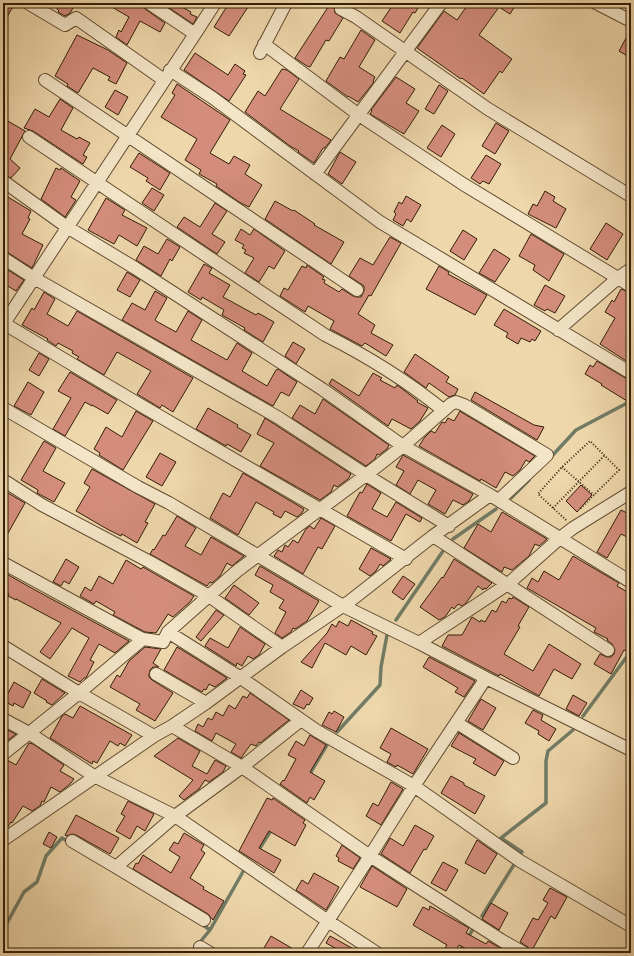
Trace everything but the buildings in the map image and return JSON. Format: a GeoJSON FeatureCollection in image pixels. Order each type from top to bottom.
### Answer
{"type":"FeatureCollection","features":[{"type":"Feature","properties":{"kind":"street"},"geometry":{"type":"LineString","coordinates":[[28,3],[65,25],[76,18],[167,75],[213,98],[380,222],[631,373]]}},
{"type":"Feature","properties":{"kind":"street"},"geometry":{"type":"LineString","coordinates":[[149,3],[195,34]]}},
{"type":"Feature","properties":{"kind":"street"},"geometry":{"type":"LineString","coordinates":[[215,3],[3,323],[142,406],[406,559]]}},
{"type":"Feature","properties":{"kind":"street"},"geometry":{"type":"LineString","coordinates":[[286,3],[262,48],[462,184],[631,286]]}},
{"type":"Feature","properties":{"kind":"street"},"geometry":{"type":"LineString","coordinates":[[315,174],[441,3]]}},
{"type":"Feature","properties":{"kind":"street"},"geometry":{"type":"LineString","coordinates":[[596,3],[631,21]]}},
{"type":"Feature","properties":{"kind":"street"},"geometry":{"type":"LineString","coordinates":[[341,8],[488,109],[631,196]]}},
{"type":"Feature","properties":{"kind":"street"},"geometry":{"type":"LineString","coordinates":[[45,80],[357,290]]}},
{"type":"Feature","properties":{"kind":"street"},"geometry":{"type":"LineString","coordinates":[[29,137],[325,335],[357,352],[418,390],[443,410]]}},
{"type":"Feature","properties":{"kind":"street"},"geometry":{"type":"LineString","coordinates":[[3,181],[67,227],[135,268],[322,389],[403,446],[494,498],[631,582]]}},
{"type":"Feature","properties":{"kind":"street"},"geometry":{"type":"LineString","coordinates":[[3,258],[34,278],[279,418],[366,476],[449,526]]}},
{"type":"Feature","properties":{"kind":"street"},"geometry":{"type":"LineString","coordinates":[[558,330],[618,278],[631,269]]}},
{"type":"Feature","properties":{"kind":"street"},"geometry":{"type":"LineString","coordinates":[[3,563],[143,639],[163,642],[168,632],[237,571],[366,476],[451,404],[456,402],[464,405],[547,455],[494,498],[433,536],[406,559],[206,703],[94,776],[3,840]]}},
{"type":"Feature","properties":{"kind":"street"},"geometry":{"type":"LineString","coordinates":[[3,408],[138,487],[170,503],[342,606],[419,642],[486,678],[631,750]]}},
{"type":"Feature","properties":{"kind":"street"},"geometry":{"type":"LineString","coordinates":[[3,480],[42,505],[150,562],[209,596],[282,647]]}},
{"type":"Feature","properties":{"kind":"street"},"geometry":{"type":"LineString","coordinates":[[419,642],[508,584],[573,528],[631,492]]}},
{"type":"Feature","properties":{"kind":"street"},"geometry":{"type":"LineString","coordinates":[[433,536],[608,650]]}},
{"type":"Feature","properties":{"kind":"street"},"geometry":{"type":"LineString","coordinates":[[168,632],[241,678],[318,731],[414,786],[520,861],[631,926]]}},
{"type":"Feature","properties":{"kind":"street"},"geometry":{"type":"LineString","coordinates":[[3,754],[143,639]]}},
{"type":"Feature","properties":{"kind":"street"},"geometry":{"type":"LineString","coordinates":[[3,646],[79,693],[154,736]]}},
{"type":"Feature","properties":{"kind":"street"},"geometry":{"type":"LineString","coordinates":[[156,674],[206,703]]}},
{"type":"Feature","properties":{"kind":"street"},"geometry":{"type":"LineString","coordinates":[[307,953],[414,786],[486,678]]}},
{"type":"Feature","properties":{"kind":"street"},"geometry":{"type":"LineString","coordinates":[[3,719],[94,776],[175,816],[377,953]]}},
{"type":"Feature","properties":{"kind":"street"},"geometry":{"type":"LineString","coordinates":[[116,867],[175,816],[242,767],[301,720]]}},
{"type":"Feature","properties":{"kind":"street"},"geometry":{"type":"LineString","coordinates":[[456,723],[513,758]]}},
{"type":"Feature","properties":{"kind":"street"},"geometry":{"type":"LineString","coordinates":[[172,726],[242,767],[370,856],[501,940],[524,953]]}},
{"type":"Feature","properties":{"kind":"street"},"geometry":{"type":"LineString","coordinates":[[72,841],[204,920]]}},
{"type":"Feature","properties":{"kind":"path"},"geometry":{"type":"LineString","coordinates":[[568,522],[538,494],[562,467],[590,441],[619,470],[578,511]]}},
{"type":"Feature","properties":{"kind":"path"},"geometry":{"type":"LineString","coordinates":[[553,508],[604,455]]}},
{"type":"Feature","properties":{"kind":"path"},"geometry":{"type":"LineString","coordinates":[[562,467],[594,495]]}},
{"type":"Feature","properties":{"kind":"waterway"},"geometry":{"type":"LineString","coordinates":[[551,457],[576,430],[631,401]]}},
{"type":"Feature","properties":{"kind":"waterway"},"geometry":{"type":"LineString","coordinates":[[511,498],[529,480]]}},
{"type":"Feature","properties":{"kind":"waterway"},"geometry":{"type":"LineString","coordinates":[[453,539],[496,509]]}},
{"type":"Feature","properties":{"kind":"waterway"},"geometry":{"type":"LineString","coordinates":[[396,620],[443,551]]}},
{"type":"Feature","properties":{"kind":"waterway"},"geometry":{"type":"LineString","coordinates":[[337,732],[380,685],[381,667],[387,635]]}},
{"type":"Feature","properties":{"kind":"waterway"},"geometry":{"type":"LineString","coordinates":[[583,716],[631,651]]}},
{"type":"Feature","properties":{"kind":"waterway"},"geometry":{"type":"LineString","coordinates":[[522,852],[501,838],[546,803],[546,761],[548,751],[573,730]]}},
{"type":"Feature","properties":{"kind":"waterway"},"geometry":{"type":"LineString","coordinates":[[308,777],[328,743]]}},
{"type":"Feature","properties":{"kind":"waterway"},"geometry":{"type":"LineString","coordinates":[[258,851],[272,829]]}},
{"type":"Feature","properties":{"kind":"waterway"},"geometry":{"type":"LineString","coordinates":[[3,928],[24,892],[37,882],[46,856],[62,838],[69,842]]}},
{"type":"Feature","properties":{"kind":"waterway"},"geometry":{"type":"LineString","coordinates":[[482,916],[515,863]]}},
{"type":"Feature","properties":{"kind":"waterway"},"geometry":{"type":"LineString","coordinates":[[200,923],[210,930],[244,870]]}},
{"type":"Feature","properties":{"kind":"waterway"},"geometry":{"type":"LineString","coordinates":[[467,939],[473,929]]}},
{"type":"Feature","properties":{"kind":"waterway"},"geometry":{"type":"LineString","coordinates":[[191,953],[210,930]]}},
{"type":"Feature","properties":{"kind":"waterway"},"geometry":{"type":"LineString","coordinates":[[458,953],[464,944]]}}]}
